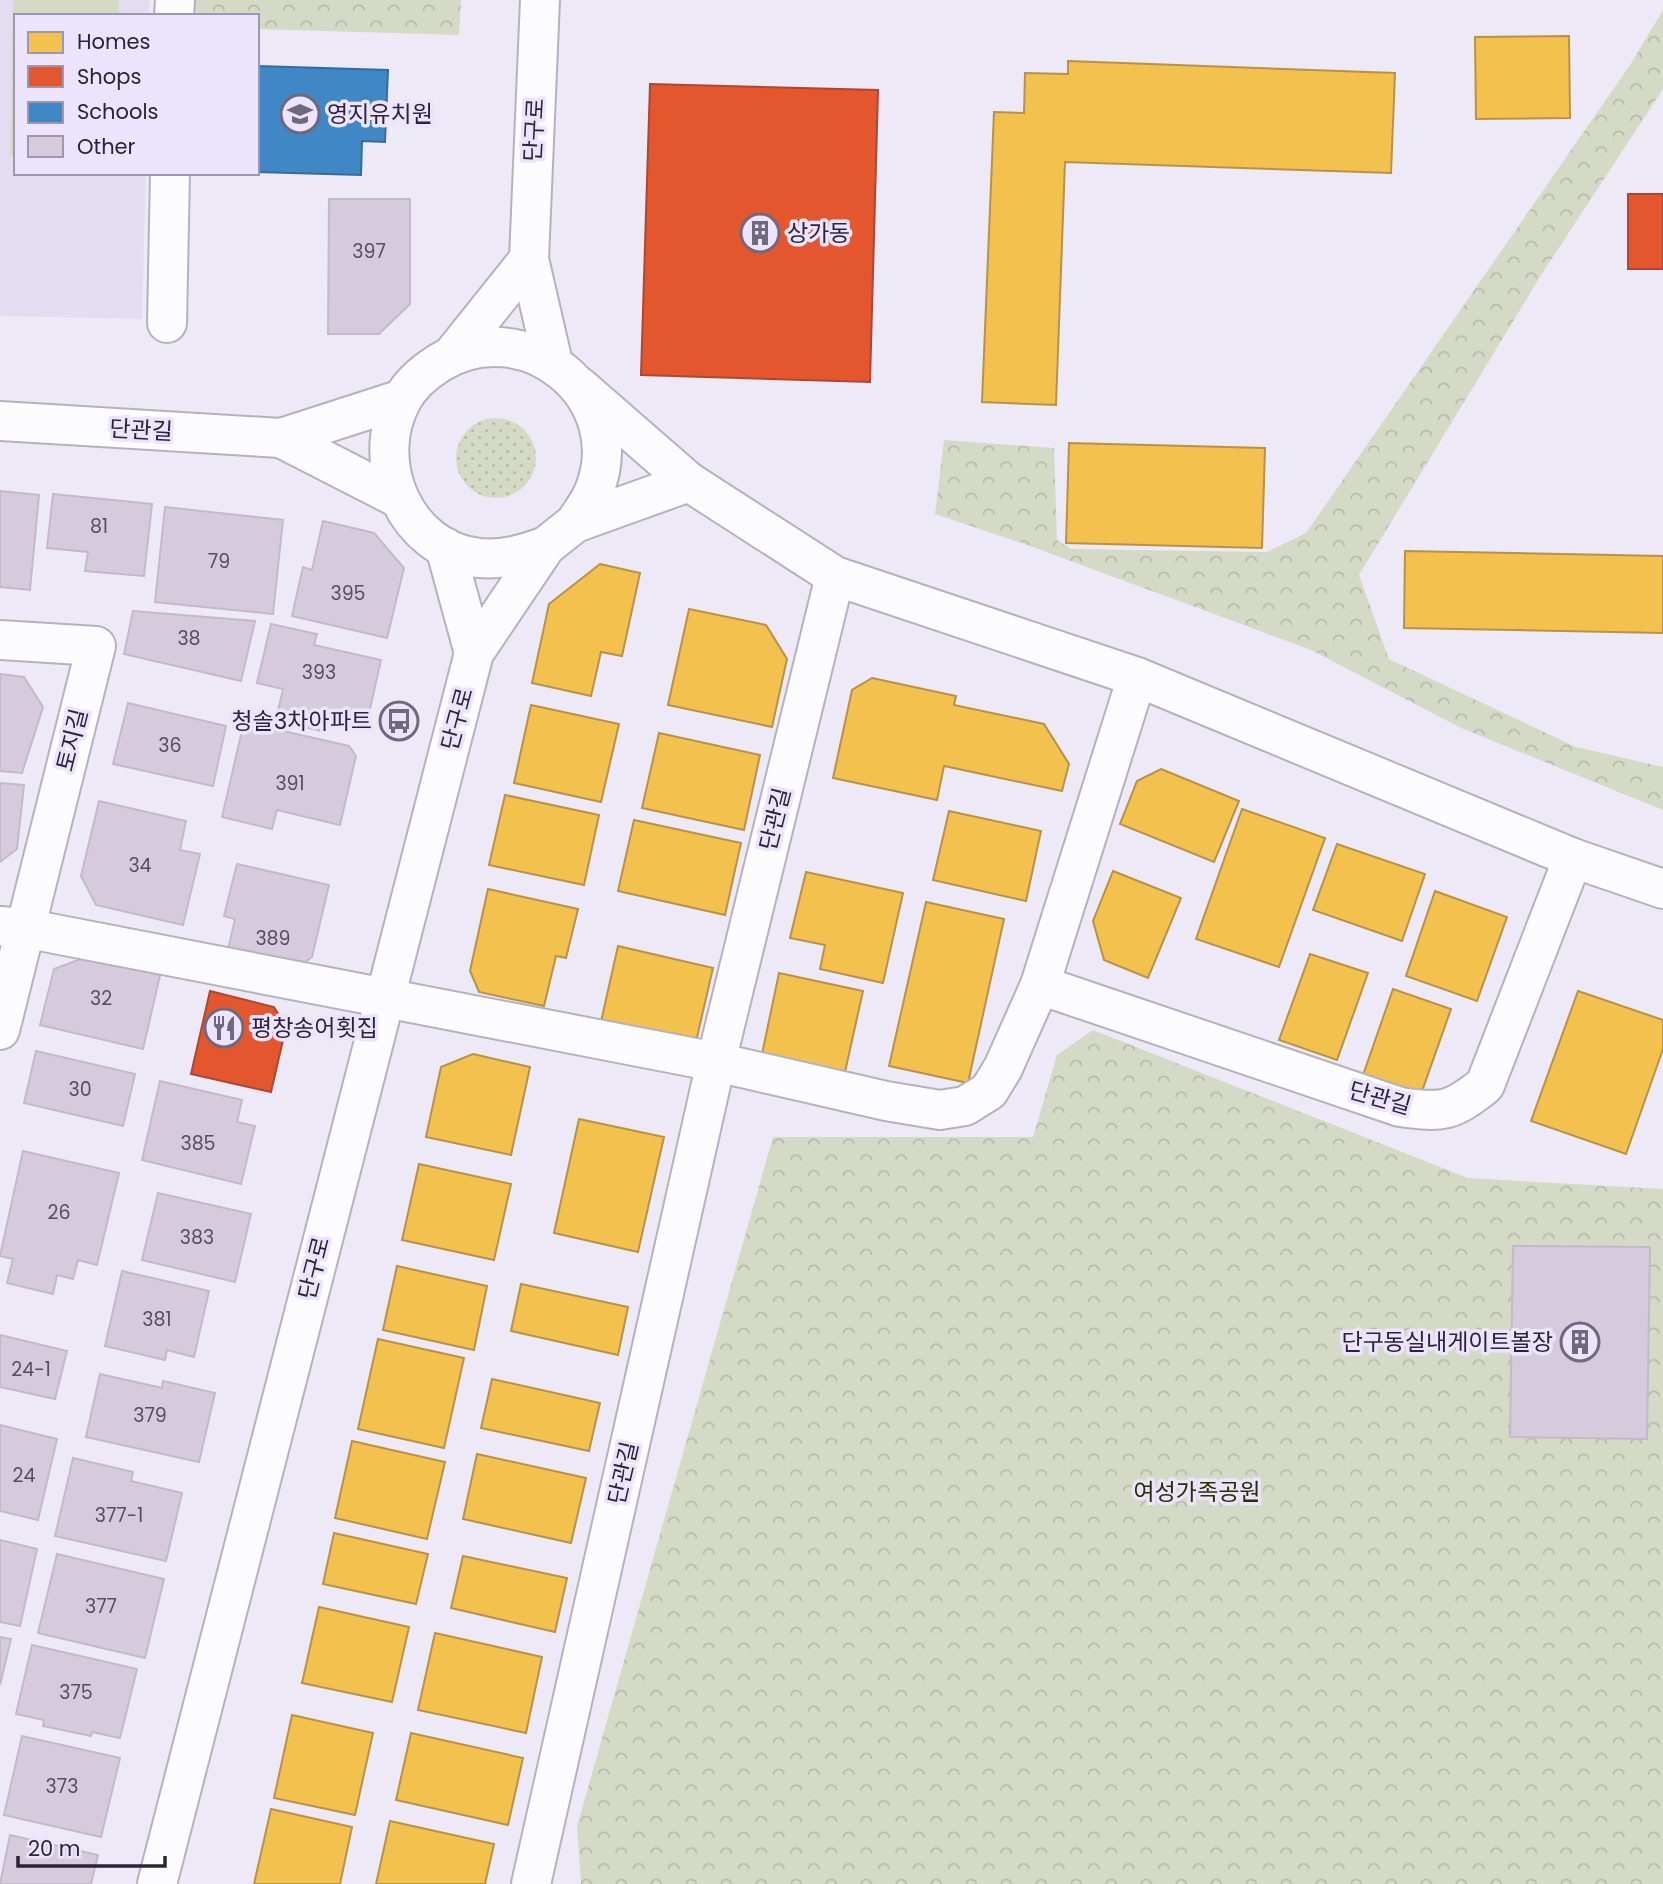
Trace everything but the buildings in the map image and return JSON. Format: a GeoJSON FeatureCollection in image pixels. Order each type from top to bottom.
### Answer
{"type":"FeatureCollection","features":[{"type":"Feature","properties":{"kind":"street","name":"단구로"},"geometry":{"type":"LineString","coordinates":[[540,0],[528,259],[566,375]]}},
{"type":"Feature","properties":{"kind":"street"},"geometry":{"type":"LineString","coordinates":[[167,323],[170,175]]}},
{"type":"Feature","properties":{"kind":"street"},"geometry":{"type":"LineString","coordinates":[[453,355],[528,259]]}},
{"type":"Feature","properties":{"kind":"street"},"geometry":{"type":"LineString","coordinates":[[689,482],[512,558],[478,558],[445,547],[417,527],[398,498],[388,465],[390,431],[402,399],[424,373],[453,355],[486,346],[521,349],[566,375],[689,482],[835,576],[1137,677],[1573,858],[1663,889]]}},
{"type":"Feature","properties":{"kind":"street"},"geometry":{"type":"LineString","coordinates":[[474,653],[594,491],[602,456],[597,419],[566,375]]}},
{"type":"Feature","properties":{"kind":"street"},"geometry":{"type":"LineString","coordinates":[[281,438],[402,399]]}},
{"type":"Feature","properties":{"kind":"street","name":"단관길"},"geometry":{"type":"LineString","coordinates":[[0,421],[281,438]]}},
{"type":"Feature","properties":{"kind":"street"},"geometry":{"type":"LineString","coordinates":[[281,438],[398,498]]}},
{"type":"Feature","properties":{"kind":"street"},"geometry":{"type":"LineString","coordinates":[[445,547],[474,653]]}},
{"type":"Feature","properties":{"kind":"street","name":"단관길"},"geometry":{"type":"LineString","coordinates":[[531,1884],[716,1062],[835,576]]}},
{"type":"Feature","properties":{"kind":"street","name":"토지길"},"geometry":{"type":"LineString","coordinates":[[0,640],[96,646],[12,927],[0,1030]]}},
{"type":"Feature","properties":{"kind":"street","name":"단구로"},"geometry":{"type":"LineString","coordinates":[[157,1884],[474,653]]}},
{"type":"Feature","properties":{"kind":"street"},"geometry":{"type":"LineString","coordinates":[[12,927],[716,1062],[886,1101],[940,1110],[965,1106],[989,1091],[1003,1068],[1040,985],[1137,677]]}},
{"type":"Feature","properties":{"kind":"street","name":"단관길"},"geometry":{"type":"LineString","coordinates":[[1040,985],[1400,1107],[1430,1111],[1459,1105],[1485,1085],[1573,858]]}},
{"type":"Feature","properties":{"kind":"shaded area"},"geometry":{"type":"Polygon","coordinates":[[[0,0],[150,0],[149,14],[14,14],[14,175],[146,175],[142,319],[0,316],[0,0]]]}},
{"type":"Feature","properties":{"kind":"green space"},"geometry":{"type":"Polygon","coordinates":[[[13,0],[119,0],[119,14],[14,14],[14,157],[10,156],[13,0]]]}},
{"type":"Feature","properties":{"kind":"green space"},"geometry":{"type":"Polygon","coordinates":[[[192,0],[461,0],[459,35],[259,29],[259,14],[192,14],[192,0]]]}},
{"type":"Feature","properties":{"kind":"green space"},"geometry":{"type":"Polygon","coordinates":[[[1663,10],[1663,89],[1543,272],[1359,575],[1389,659],[1576,747],[1663,767],[1663,810],[1461,728],[1311,650],[1022,543],[935,514],[944,440],[1054,448],[1057,540],[1071,549],[1267,552],[1306,533],[1630,65],[1663,10]]]}},
{"type":"Feature","properties":{"kind":"green space"},"geometry":{"type":"Polygon","coordinates":[[[488,418],[504,418],[525,429],[536,450],[536,466],[525,487],[504,498],[488,498],[474,492],[462,480],[456,466],[456,450],[462,436],[474,424],[488,418]]]}},
{"type":"Feature","properties":{"kind":"green space","name":"여성가족공원"},"geometry":{"type":"Polygon","coordinates":[[[1093,1030],[1468,1178],[1663,1189],[1663,1884],[581,1884],[577,1826],[773,1137],[1033,1137],[1057,1055],[1093,1030]]]}},
{"type":"Feature","properties":{"kind":"place","name":"영지유치원"},"geometry":{"type":"Point","coordinates":[300,114]}},
{"type":"Feature","properties":{"kind":"place","name":"상가동"},"geometry":{"type":"Point","coordinates":[760,233]}},
{"type":"Feature","properties":{"kind":"place","name":"청솔3차아파트"},"geometry":{"type":"Point","coordinates":[399,721]}},
{"type":"Feature","properties":{"kind":"place","name":"평창송어횟집"},"geometry":{"type":"Point","coordinates":[224,1028]}},
{"type":"Feature","properties":{"kind":"place","name":"단구동실내게이트볼장"},"geometry":{"type":"Point","coordinates":[1580,1342]}}]}
